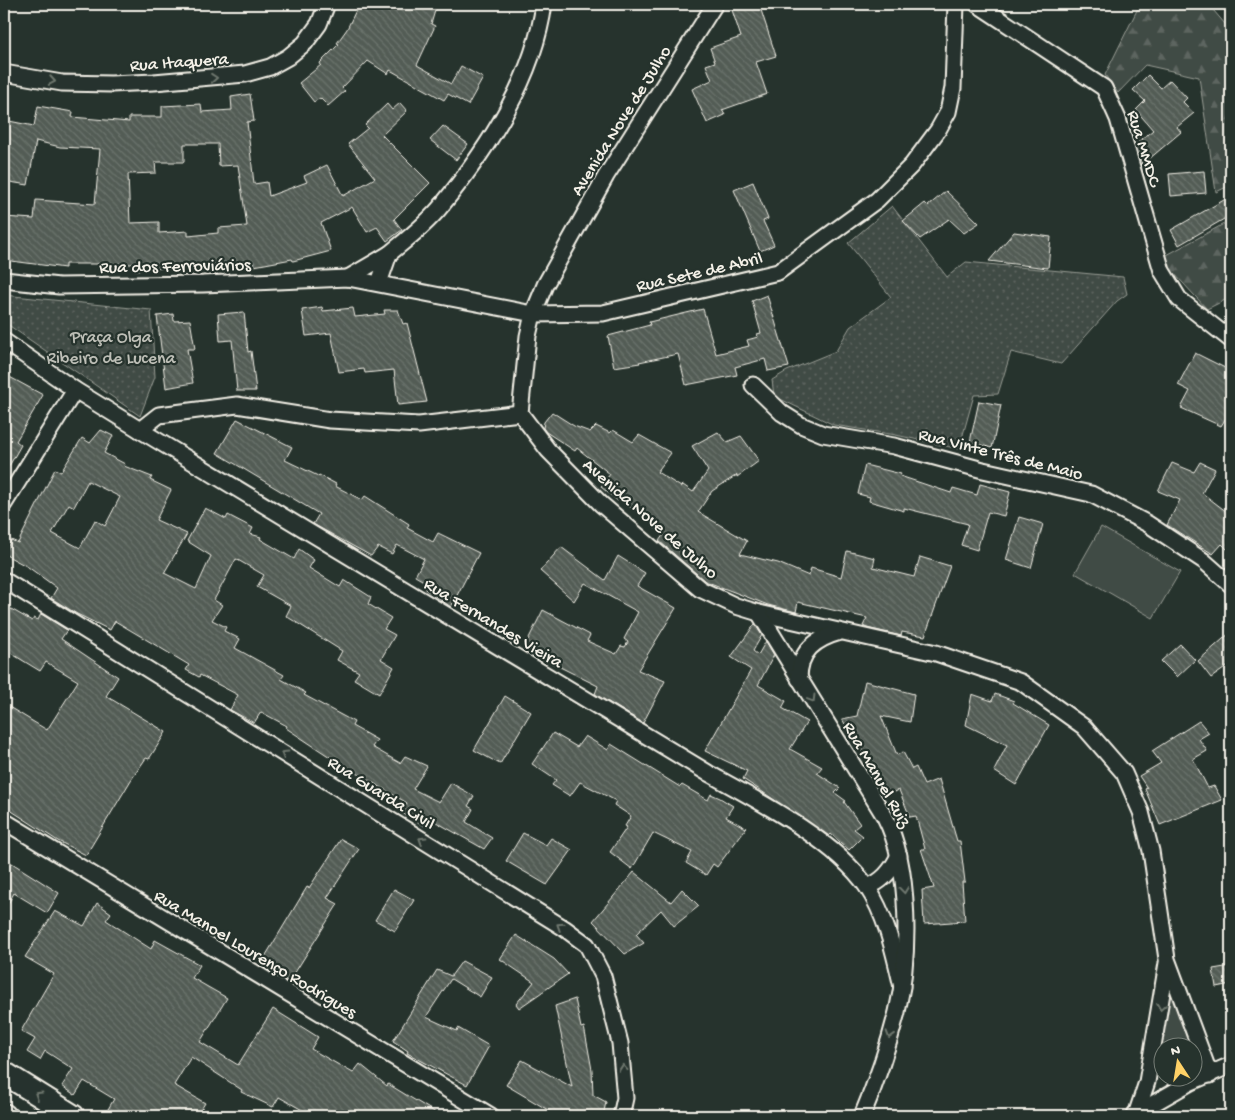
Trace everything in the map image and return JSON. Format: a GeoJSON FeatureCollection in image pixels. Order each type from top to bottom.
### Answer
{"type":"FeatureCollection","features":[{"type":"Feature","properties":{"kind":"main road"},"geometry":{"type":"LineString","coordinates":[[4,1073],[73,1116]]}},
{"type":"Feature","properties":{"kind":"street","name":"Rua Itaquera"},"geometry":{"type":"LineString","coordinates":[[4,72],[62,82],[111,84],[217,78],[245,74],[270,67],[288,57],[305,43],[319,24],[327,4]]}},
{"type":"Feature","properties":{"kind":"street"},"geometry":{"type":"LineString","coordinates":[[348,278],[390,254],[442,206],[499,125],[530,64],[541,28],[544,4]]}},
{"type":"Feature","properties":{"kind":"street","name":"Avenida Nove de Julho"},"geometry":{"type":"LineString","coordinates":[[715,4],[606,176],[545,285],[533,314],[528,336],[520,413],[548,450],[601,504],[700,589],[736,606],[759,613],[936,653],[1021,682],[1084,727],[1124,773],[1141,812],[1151,851],[1167,959],[1210,1075],[1191,1082],[1135,1114]]}},
{"type":"Feature","properties":{"kind":"street","name":"Rua Sete de Abril"},"geometry":{"type":"LineString","coordinates":[[348,278],[533,314],[604,313],[778,272],[876,200],[912,165],[948,112],[953,88],[956,4]]}},
{"type":"Feature","properties":{"kind":"street","name":"Rua MMDC"},"geometry":{"type":"LineString","coordinates":[[978,4],[1104,88],[1118,119],[1162,271],[1178,299],[1231,340]]}},
{"type":"Feature","properties":{"kind":"street"},"geometry":{"type":"LineString","coordinates":[[379,283],[390,254]]}},
{"type":"Feature","properties":{"kind":"street","name":"Rua dos Ferroviários"},"geometry":{"type":"LineString","coordinates":[[4,280],[59,286],[203,284],[348,278]]}},
{"type":"Feature","properties":{"kind":"street","name":"Rua Fernandes Vieira"},"geometry":{"type":"LineString","coordinates":[[4,341],[74,390],[708,773],[767,805],[831,848],[867,887],[891,942],[902,987]]}},
{"type":"Feature","properties":{"kind":"street","name":"Rua Vinte Três de Maio"},"geometry":{"type":"LineString","coordinates":[[752,385],[782,413],[801,425],[823,434],[894,446],[983,470],[1091,494],[1148,524],[1204,561],[1231,586]]}},
{"type":"Feature","properties":{"kind":"street"},"geometry":{"type":"LineString","coordinates":[[4,504],[74,390]]}},
{"type":"Feature","properties":{"kind":"street"},"geometry":{"type":"LineString","coordinates":[[140,430],[159,415],[236,405],[330,420],[419,425],[520,413]]}},
{"type":"Feature","properties":{"kind":"street","name":"Rua Guarda Civil"},"geometry":{"type":"LineString","coordinates":[[4,580],[548,918],[587,945],[603,976],[620,1043],[625,1098],[621,1116]]}},
{"type":"Feature","properties":{"kind":"street","name":"Rua Manuel Ruiz"},"geometry":{"type":"LineString","coordinates":[[759,613],[895,836],[905,893],[902,987],[877,1079],[862,1116]]}},
{"type":"Feature","properties":{"kind":"street"},"geometry":{"type":"LineString","coordinates":[[799,679],[802,656],[809,647],[822,637],[841,631]]}},
{"type":"Feature","properties":{"kind":"street","name":"Rua Manoel Lourenço Rodrigues"},"geometry":{"type":"LineString","coordinates":[[4,821],[490,1116]]}},
{"type":"Feature","properties":{"kind":"street"},"geometry":{"type":"LineString","coordinates":[[867,887],[875,884],[885,876],[893,867],[898,855]]}},
{"type":"Feature","properties":{"kind":"street","name":"Avenida Nove de Julho"},"geometry":{"type":"LineString","coordinates":[[1135,1114],[1147,1082],[1167,959]]}},
{"type":"Feature","properties":{"kind":"street"},"geometry":{"type":"LineString","coordinates":[[1210,1075],[1231,1065]]}},
{"type":"Feature","properties":{"kind":"green space"},"geometry":{"type":"Polygon","coordinates":[[[1140,4],[1208,4],[1231,31],[1231,185],[1216,192],[1199,77],[1145,65],[1118,93],[1105,75],[1140,4]]]}},
{"type":"Feature","properties":{"kind":"green space"},"geometry":{"type":"Polygon","coordinates":[[[892,206],[947,277],[966,262],[1123,277],[1127,294],[1117,301],[1061,364],[1011,352],[998,394],[974,395],[959,449],[896,435],[834,425],[774,396],[772,380],[787,371],[836,351],[850,327],[891,297],[848,243],[892,206]]]}},
{"type":"Feature","properties":{"kind":"green space"},"geometry":{"type":"Polygon","coordinates":[[[1231,220],[1231,297],[1207,309],[1171,270],[1165,256],[1231,220]]]}},
{"type":"Feature","properties":{"kind":"green space","name":"Praça Olga Ribeiro de Lucena"},"geometry":{"type":"Polygon","coordinates":[[[4,295],[151,310],[155,377],[140,416],[4,322],[4,295]]]}},
{"type":"Feature","properties":{"kind":"green space"},"geometry":{"type":"Polygon","coordinates":[[[1101,527],[1180,572],[1153,618],[1075,573],[1101,527]]]}},
{"type":"Feature","properties":{"kind":"green space"},"geometry":{"type":"Polygon","coordinates":[[[1168,987],[1172,992],[1187,1038],[1162,1038],[1168,987]]]}},
{"type":"Feature","properties":{"kind":"building"},"geometry":{"type":"Polygon","coordinates":[[[359,4],[437,4],[431,24],[435,26],[417,65],[451,84],[461,66],[483,78],[468,105],[448,94],[444,100],[390,70],[388,74],[368,61],[342,88],[345,91],[328,106],[320,98],[314,102],[299,83],[321,65],[320,63],[339,44],[337,43],[347,29],[359,4]]]}},
{"type":"Feature","properties":{"kind":"building"},"geometry":{"type":"Polygon","coordinates":[[[752,4],[759,4],[776,56],[756,62],[767,94],[722,110],[725,115],[707,123],[692,89],[712,80],[706,65],[715,62],[710,48],[741,37],[732,10],[752,4]]]}},
{"type":"Feature","properties":{"kind":"building"},"geometry":{"type":"Polygon","coordinates":[[[1148,75],[1161,88],[1170,80],[1187,98],[1183,102],[1194,113],[1177,127],[1181,132],[1142,165],[1137,143],[1153,130],[1136,110],[1145,101],[1133,90],[1148,75]]]}},
{"type":"Feature","properties":{"kind":"building"},"geometry":{"type":"Polygon","coordinates":[[[250,94],[254,121],[247,122],[254,184],[267,182],[269,196],[307,182],[304,176],[327,165],[343,196],[375,178],[348,144],[368,128],[365,125],[387,104],[392,110],[400,103],[407,111],[382,135],[430,183],[394,219],[402,230],[387,241],[377,227],[367,232],[352,207],[321,223],[331,251],[293,261],[292,259],[254,266],[253,262],[135,270],[135,264],[65,264],[65,268],[4,260],[4,217],[34,219],[36,200],[95,204],[100,149],[60,147],[36,141],[28,185],[4,181],[4,120],[34,126],[38,106],[73,112],[72,117],[129,122],[129,117],[162,117],[162,106],[201,104],[202,112],[232,110],[231,97],[250,94]],[[184,144],[184,162],[155,162],[156,173],[128,174],[130,223],[159,222],[159,233],[188,231],[188,236],[218,233],[218,228],[247,226],[238,165],[219,166],[218,144],[184,144]]]}},
{"type":"Feature","properties":{"kind":"building"},"geometry":{"type":"Polygon","coordinates":[[[443,126],[468,144],[456,160],[430,140],[443,126]]]}},
{"type":"Feature","properties":{"kind":"building"},"geometry":{"type":"Polygon","coordinates":[[[1204,171],[1206,193],[1171,196],[1169,174],[1204,171]]]}},
{"type":"Feature","properties":{"kind":"building"},"geometry":{"type":"Polygon","coordinates":[[[753,182],[768,219],[763,221],[774,245],[760,251],[734,190],[753,182]]]}},
{"type":"Feature","properties":{"kind":"building"},"geometry":{"type":"Polygon","coordinates":[[[946,191],[979,223],[964,233],[949,219],[920,239],[903,221],[925,203],[928,206],[946,191]]]}},
{"type":"Feature","properties":{"kind":"building"},"geometry":{"type":"Polygon","coordinates":[[[1231,196],[1231,215],[1179,245],[1171,230],[1231,196]]]}},
{"type":"Feature","properties":{"kind":"building"},"geometry":{"type":"Polygon","coordinates":[[[1014,232],[1051,237],[1048,268],[989,261],[1014,232]]]}},
{"type":"Feature","properties":{"kind":"building"},"geometry":{"type":"Polygon","coordinates":[[[767,295],[789,367],[768,371],[765,359],[735,367],[737,375],[686,385],[678,354],[614,367],[608,336],[650,325],[649,322],[703,309],[716,354],[749,346],[747,340],[758,337],[757,334],[761,333],[752,301],[767,295]]]}},
{"type":"Feature","properties":{"kind":"building"},"geometry":{"type":"Polygon","coordinates":[[[322,307],[323,311],[353,308],[355,317],[385,314],[384,310],[398,310],[403,324],[407,323],[427,402],[398,405],[394,370],[365,373],[364,369],[339,372],[331,333],[306,336],[302,310],[322,307]]]}},
{"type":"Feature","properties":{"kind":"building"},"geometry":{"type":"Polygon","coordinates":[[[244,312],[248,352],[251,351],[256,391],[237,391],[232,340],[220,341],[218,314],[244,312]]]}},
{"type":"Feature","properties":{"kind":"building"},"geometry":{"type":"Polygon","coordinates":[[[173,314],[174,321],[190,320],[195,349],[187,349],[193,383],[166,388],[157,316],[173,314]]]}},
{"type":"Feature","properties":{"kind":"building"},"geometry":{"type":"Polygon","coordinates":[[[1195,353],[1231,371],[1231,410],[1221,426],[1181,408],[1190,391],[1178,385],[1195,353]]]}},
{"type":"Feature","properties":{"kind":"building"},"geometry":{"type":"Polygon","coordinates":[[[4,374],[43,395],[16,441],[21,445],[4,475],[4,374]]]}},
{"type":"Feature","properties":{"kind":"building"},"geometry":{"type":"Polygon","coordinates":[[[979,401],[1001,405],[992,448],[970,442],[979,401]]]}},
{"type":"Feature","properties":{"kind":"building"},"geometry":{"type":"Polygon","coordinates":[[[552,412],[574,426],[590,432],[596,426],[610,433],[613,430],[633,442],[639,435],[671,453],[657,472],[693,492],[708,471],[692,446],[718,432],[727,442],[741,436],[759,461],[737,477],[737,475],[712,491],[698,512],[747,541],[740,554],[778,563],[809,576],[811,568],[841,577],[847,551],[875,558],[873,567],[914,577],[920,557],[950,566],[925,636],[902,632],[901,636],[867,628],[863,626],[867,618],[798,602],[796,612],[768,605],[705,581],[659,541],[664,534],[652,526],[653,523],[619,499],[618,501],[601,487],[610,474],[577,448],[575,451],[546,432],[543,428],[544,422],[552,412]]]}},
{"type":"Feature","properties":{"kind":"building"},"geometry":{"type":"Polygon","coordinates":[[[237,419],[292,447],[285,460],[319,475],[362,500],[365,496],[409,524],[407,528],[433,542],[438,533],[479,553],[451,607],[425,589],[429,584],[415,576],[424,559],[397,545],[392,554],[378,547],[371,556],[313,524],[319,514],[217,453],[237,419]]]}},
{"type":"Feature","properties":{"kind":"building"},"geometry":{"type":"Polygon","coordinates":[[[101,430],[113,436],[104,453],[125,464],[124,466],[152,477],[150,480],[171,490],[156,520],[187,534],[164,573],[196,589],[211,556],[187,541],[205,508],[226,519],[228,515],[253,528],[250,534],[261,537],[260,539],[294,559],[299,549],[314,560],[309,568],[340,587],[344,580],[371,597],[368,604],[391,618],[384,629],[395,635],[381,659],[394,667],[379,694],[354,679],[359,672],[337,660],[342,651],[286,616],[291,606],[257,587],[264,575],[236,559],[214,600],[222,605],[212,620],[226,627],[224,631],[240,639],[235,648],[284,675],[281,679],[306,693],[304,695],[354,722],[352,726],[377,740],[372,747],[400,763],[405,756],[427,766],[413,789],[439,802],[451,783],[474,796],[468,806],[473,809],[466,822],[492,838],[484,849],[429,818],[425,826],[402,813],[407,803],[330,757],[286,728],[287,726],[261,712],[254,723],[230,710],[238,695],[200,675],[199,677],[186,670],[189,665],[115,621],[110,630],[77,614],[51,598],[57,588],[28,567],[4,554],[11,540],[18,543],[55,469],[61,472],[82,438],[90,443],[101,430]],[[88,481],[74,507],[69,504],[52,533],[80,548],[95,520],[105,526],[120,497],[88,481]]]}},
{"type":"Feature","properties":{"kind":"building"},"geometry":{"type":"Polygon","coordinates":[[[1200,462],[1215,469],[1202,493],[1231,515],[1231,553],[1222,544],[1213,554],[1167,525],[1180,500],[1158,491],[1172,463],[1194,472],[1200,462]]]}},
{"type":"Feature","properties":{"kind":"building"},"geometry":{"type":"Polygon","coordinates":[[[865,465],[901,474],[900,476],[951,493],[953,488],[977,495],[980,484],[1010,492],[1004,516],[988,512],[977,550],[961,545],[968,524],[904,508],[904,511],[869,501],[870,497],[858,494],[865,465]]]}},
{"type":"Feature","properties":{"kind":"building"},"geometry":{"type":"Polygon","coordinates":[[[1019,517],[1043,524],[1031,568],[1006,560],[1019,517]]]}},
{"type":"Feature","properties":{"kind":"building"},"geometry":{"type":"Polygon","coordinates":[[[561,547],[605,580],[618,556],[645,573],[637,586],[676,608],[638,670],[665,681],[643,723],[595,694],[598,686],[550,662],[525,646],[543,610],[590,635],[587,641],[616,654],[621,646],[625,647],[628,642],[624,639],[638,612],[585,583],[574,601],[540,571],[561,547]]]}},
{"type":"Feature","properties":{"kind":"building"},"geometry":{"type":"Polygon","coordinates":[[[4,605],[32,621],[34,618],[38,620],[41,614],[67,630],[61,639],[118,677],[106,696],[166,732],[149,759],[146,758],[131,780],[86,855],[58,841],[4,806],[4,704],[47,730],[78,681],[46,662],[40,671],[4,649],[4,605]]]}},
{"type":"Feature","properties":{"kind":"building"},"geometry":{"type":"Polygon","coordinates":[[[755,624],[762,635],[753,651],[758,655],[766,641],[774,655],[758,685],[786,701],[782,708],[807,722],[790,749],[822,767],[817,773],[840,788],[835,793],[846,801],[844,802],[860,824],[854,829],[863,836],[849,850],[831,834],[829,836],[743,779],[747,771],[705,751],[751,670],[731,657],[755,624]]]}},
{"type":"Feature","properties":{"kind":"building"},"geometry":{"type":"Polygon","coordinates":[[[1231,632],[1231,664],[1211,678],[1198,661],[1231,632]]]}},
{"type":"Feature","properties":{"kind":"building"},"geometry":{"type":"Polygon","coordinates":[[[1180,644],[1195,660],[1177,677],[1161,661],[1180,644]]]}},
{"type":"Feature","properties":{"kind":"building"},"geometry":{"type":"Polygon","coordinates":[[[865,681],[914,694],[910,722],[881,716],[897,755],[903,752],[912,769],[916,767],[924,785],[939,779],[957,841],[960,841],[965,882],[962,882],[965,921],[924,924],[922,890],[934,888],[921,849],[925,849],[916,816],[910,817],[899,790],[886,796],[879,780],[842,719],[857,716],[865,681]]]}},
{"type":"Feature","properties":{"kind":"building"},"geometry":{"type":"Polygon","coordinates":[[[972,694],[992,701],[995,694],[1014,701],[1013,703],[1049,725],[1016,785],[994,771],[1007,745],[966,725],[972,694]]]}},
{"type":"Feature","properties":{"kind":"building"},"geometry":{"type":"Polygon","coordinates":[[[505,696],[531,712],[500,764],[474,750],[505,696]]]}},
{"type":"Feature","properties":{"kind":"building"},"geometry":{"type":"Polygon","coordinates":[[[1199,721],[1209,733],[1199,739],[1207,751],[1193,759],[1208,788],[1214,786],[1222,800],[1160,825],[1145,789],[1147,788],[1139,776],[1161,763],[1152,751],[1199,721]]]}},
{"type":"Feature","properties":{"kind":"building"},"geometry":{"type":"Polygon","coordinates":[[[553,733],[577,747],[585,736],[608,750],[611,744],[680,787],[682,785],[708,800],[711,794],[733,806],[726,817],[746,828],[717,867],[713,864],[706,875],[686,863],[692,852],[653,833],[632,869],[610,852],[627,827],[625,826],[631,816],[614,805],[616,801],[580,782],[570,796],[552,785],[556,780],[532,764],[553,733]]]}},
{"type":"Feature","properties":{"kind":"building"},"geometry":{"type":"Polygon","coordinates":[[[523,833],[546,845],[551,838],[572,850],[547,885],[506,861],[523,833]]]}},
{"type":"Feature","properties":{"kind":"building"},"geometry":{"type":"Polygon","coordinates":[[[341,839],[359,849],[327,898],[338,904],[289,982],[260,965],[307,887],[309,888],[341,839]]]}},
{"type":"Feature","properties":{"kind":"building"},"geometry":{"type":"Polygon","coordinates":[[[4,858],[59,893],[47,913],[14,893],[4,911],[4,858]]]}},
{"type":"Feature","properties":{"kind":"building"},"geometry":{"type":"Polygon","coordinates":[[[634,872],[671,902],[682,889],[699,906],[674,926],[661,910],[636,934],[644,943],[625,954],[593,921],[634,872]]]}},
{"type":"Feature","properties":{"kind":"building"},"geometry":{"type":"Polygon","coordinates":[[[394,889],[414,900],[395,931],[375,920],[394,889]]]}},
{"type":"Feature","properties":{"kind":"building"},"geometry":{"type":"Polygon","coordinates":[[[97,903],[111,913],[106,920],[151,949],[155,940],[200,965],[192,978],[227,998],[200,1042],[238,1065],[273,1009],[318,1037],[311,1049],[353,1073],[360,1064],[387,1086],[388,1084],[441,1116],[313,1116],[279,1097],[273,1107],[241,1092],[242,1090],[191,1057],[174,1085],[205,1103],[197,1116],[104,1116],[114,1099],[84,1081],[75,1095],[62,1086],[73,1069],[45,1051],[40,1060],[27,1052],[35,1039],[21,1031],[54,974],[25,957],[55,911],[84,926],[97,903]]]}},
{"type":"Feature","properties":{"kind":"building"},"geometry":{"type":"Polygon","coordinates":[[[516,935],[554,959],[568,974],[519,1008],[516,1004],[534,982],[500,959],[516,935]]]}},
{"type":"Feature","properties":{"kind":"building"},"geometry":{"type":"Polygon","coordinates":[[[462,961],[492,977],[480,997],[451,979],[426,1017],[457,1031],[458,1028],[489,1046],[467,1085],[407,1053],[408,1051],[393,1041],[437,970],[451,976],[462,961]]]}},
{"type":"Feature","properties":{"kind":"building"},"geometry":{"type":"Polygon","coordinates":[[[1231,966],[1231,984],[1216,987],[1213,969],[1231,966]]]}},
{"type":"Feature","properties":{"kind":"building"},"geometry":{"type":"Polygon","coordinates":[[[575,999],[581,1028],[584,1027],[588,1048],[592,1070],[593,1095],[606,1102],[603,1116],[558,1116],[506,1085],[522,1060],[572,1087],[555,1006],[575,999]]]}}]}
